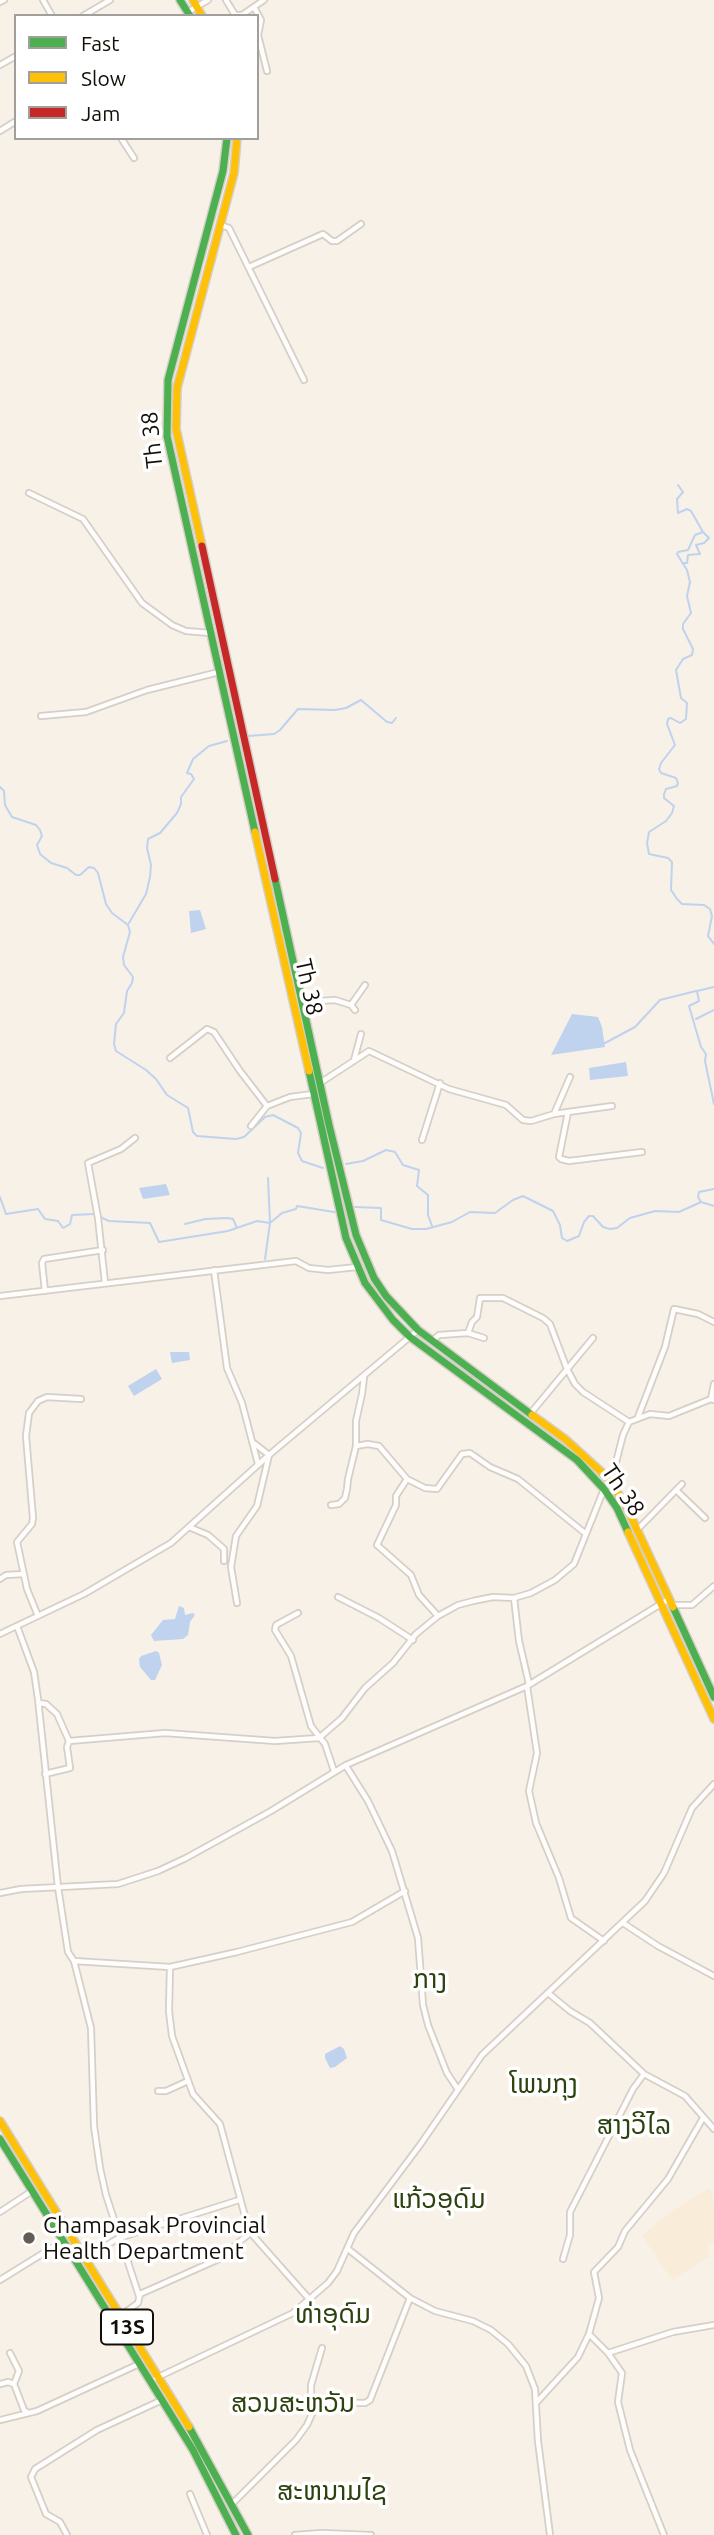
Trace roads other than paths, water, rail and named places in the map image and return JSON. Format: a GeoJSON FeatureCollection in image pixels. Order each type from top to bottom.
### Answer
{"type":"FeatureCollection","features":[{"type":"Feature","properties":{"kind":"main road"},"geometry":{"type":"LineString","coordinates":[[180,0],[189,14]]}},
{"type":"Feature","properties":{"kind":"main road","name":"Th 38"},"geometry":{"type":"LineString","coordinates":[[227,140],[223,171],[168,380],[167,436],[313,1094],[349,1211],[366,1262],[386,1296],[418,1330],[593,1462],[617,1489],[714,1697]]}},
{"type":"Feature","properties":{"kind":"main road","name":"Th 38"},"geometry":{"type":"LineString","coordinates":[[237,140],[234,173],[177,388],[177,429],[320,1083],[339,1213],[357,1268],[377,1300],[410,1338],[586,1469],[604,1489],[617,1508],[714,1719]]}},
{"type":"Feature","properties":{"kind":"main road"},"geometry":{"type":"LineString","coordinates":[[254,827],[262,825]]}},
{"type":"Feature","properties":{"kind":"main road"},"geometry":{"type":"LineString","coordinates":[[586,1469],[593,1462]]}},
{"type":"Feature","properties":{"kind":"main road","name":"13S"},"geometry":{"type":"LineString","coordinates":[[1,2124],[83,2259],[139,2363],[155,2379],[162,2400],[200,2462],[236,2535]]}},
{"type":"Feature","properties":{"kind":"main road","name":"13S"},"geometry":{"type":"LineString","coordinates":[[0,2139],[63,2241],[189,2427],[233,2503],[248,2535]]}},
{"type":"Feature","properties":{"kind":"street"},"geometry":{"type":"LineString","coordinates":[[86,14],[110,0]]}},
{"type":"Feature","properties":{"kind":"street"},"geometry":{"type":"LineString","coordinates":[[189,14],[195,3],[208,0]]}},
{"type":"Feature","properties":{"kind":"street"},"geometry":{"type":"LineString","coordinates":[[244,14],[264,0]]}},
{"type":"Feature","properties":{"kind":"street"},"geometry":{"type":"LineString","coordinates":[[254,7],[258,14]]}},
{"type":"Feature","properties":{"kind":"street"},"geometry":{"type":"LineString","coordinates":[[259,39],[267,71]]}},
{"type":"Feature","properties":{"kind":"street"},"geometry":{"type":"LineString","coordinates":[[122,140],[134,158]]}},
{"type":"Feature","properties":{"kind":"street"},"geometry":{"type":"LineString","coordinates":[[250,267],[323,234],[337,242],[361,224]]}},
{"type":"Feature","properties":{"kind":"street"},"geometry":{"type":"LineString","coordinates":[[221,225],[229,228],[250,267],[304,380]]}},
{"type":"Feature","properties":{"kind":"street"},"geometry":{"type":"LineString","coordinates":[[29,493],[83,519],[142,603],[155,614],[186,631],[210,632]]}},
{"type":"Feature","properties":{"kind":"street"},"geometry":{"type":"LineString","coordinates":[[41,716],[86,712],[147,690],[219,672]]}},
{"type":"Feature","properties":{"kind":"street"},"geometry":{"type":"LineString","coordinates":[[351,1005],[365,985]]}},
{"type":"Feature","properties":{"kind":"street"},"geometry":{"type":"LineString","coordinates":[[302,1002],[335,1000],[351,1005],[355,1010]]}},
{"type":"Feature","properties":{"kind":"street"},"geometry":{"type":"LineString","coordinates":[[170,1058],[207,1029],[214,1032],[267,1106]]}},
{"type":"Feature","properties":{"kind":"street"},"geometry":{"type":"LineString","coordinates":[[354,1062],[361,1034]]}},
{"type":"Feature","properties":{"kind":"street"},"geometry":{"type":"LineString","coordinates":[[320,1083],[369,1051],[449,1089],[506,1105],[523,1120],[531,1121],[554,1114],[612,1106]]}},
{"type":"Feature","properties":{"kind":"street"},"geometry":{"type":"LineString","coordinates":[[554,1114],[570,1077]]}},
{"type":"Feature","properties":{"kind":"street"},"geometry":{"type":"LineString","coordinates":[[422,1140],[440,1083]]}},
{"type":"Feature","properties":{"kind":"street"},"geometry":{"type":"LineString","coordinates":[[251,1126],[267,1106],[290,1097],[313,1094]]}},
{"type":"Feature","properties":{"kind":"street"},"geometry":{"type":"LineString","coordinates":[[568,1112],[559,1157],[562,1159],[569,1161],[642,1152]]}},
{"type":"Feature","properties":{"kind":"street"},"geometry":{"type":"LineString","coordinates":[[105,1283],[103,1250],[88,1163],[121,1149],[135,1138]]}},
{"type":"Feature","properties":{"kind":"street"},"geometry":{"type":"LineString","coordinates":[[45,1291],[42,1263],[44,1259],[103,1250]]}},
{"type":"Feature","properties":{"kind":"street"},"geometry":{"type":"LineString","coordinates":[[0,1296],[296,1261],[309,1268],[357,1268]]}},
{"type":"Feature","properties":{"kind":"street"},"geometry":{"type":"LineString","coordinates":[[214,1269],[227,1368],[242,1403],[255,1444],[258,1465]]}},
{"type":"Feature","properties":{"kind":"street"},"geometry":{"type":"LineString","coordinates":[[468,1333],[477,1317],[480,1298],[503,1298],[548,1321],[567,1370],[583,1392],[629,1422]]}},
{"type":"Feature","properties":{"kind":"street"},"geometry":{"type":"LineString","coordinates":[[638,1417],[663,1354],[674,1309],[698,1314],[714,1322]]}},
{"type":"Feature","properties":{"kind":"street"},"geometry":{"type":"LineString","coordinates":[[0,1634],[84,1594],[171,1543],[269,1455],[418,1330]]}},
{"type":"Feature","properties":{"kind":"street"},"geometry":{"type":"LineString","coordinates":[[432,1342],[439,1335],[468,1333],[484,1338]]}},
{"type":"Feature","properties":{"kind":"street"},"geometry":{"type":"LineString","coordinates":[[530,1414],[593,1338]]}},
{"type":"Feature","properties":{"kind":"street"},"geometry":{"type":"LineString","coordinates":[[331,1505],[339,1504],[345,1498],[356,1446],[356,1421],[364,1376]]}},
{"type":"Feature","properties":{"kind":"street"},"geometry":{"type":"LineString","coordinates":[[608,1478],[614,1470],[629,1422],[650,1414],[669,1416],[713,1400],[714,1384]]}},
{"type":"Feature","properties":{"kind":"street"},"geometry":{"type":"LineString","coordinates":[[38,1616],[23,1574],[17,1539],[30,1527],[33,1518],[26,1436],[29,1413],[38,1401],[47,1397],[81,1399]]}},
{"type":"Feature","properties":{"kind":"street"},"geometry":{"type":"LineString","coordinates":[[255,1444],[269,1455]]}},
{"type":"Feature","properties":{"kind":"street"},"geometry":{"type":"LineString","coordinates":[[356,1446],[379,1446],[407,1479],[425,1489],[437,1489],[462,1454],[470,1453],[490,1467],[518,1479],[586,1534]]}},
{"type":"Feature","properties":{"kind":"street"},"geometry":{"type":"LineString","coordinates":[[237,1602],[231,1567],[236,1536],[257,1506],[269,1455]]}},
{"type":"Feature","properties":{"kind":"street"},"geometry":{"type":"LineString","coordinates":[[407,1479],[396,1496],[396,1505],[377,1545],[411,1575],[419,1595],[438,1616]]}},
{"type":"Feature","properties":{"kind":"street"},"geometry":{"type":"LineString","coordinates":[[637,1530],[682,1484]]}},
{"type":"Feature","properties":{"kind":"street"},"geometry":{"type":"LineString","coordinates":[[69,1741],[165,1733],[275,1741],[319,1738],[342,1718],[365,1688],[393,1663],[416,1633],[438,1616],[472,1601],[492,1597],[514,1598],[541,1588],[574,1564],[604,1489]]}},
{"type":"Feature","properties":{"kind":"street"},"geometry":{"type":"LineString","coordinates":[[676,1490],[705,1518]]}},
{"type":"Feature","properties":{"kind":"street"},"geometry":{"type":"LineString","coordinates":[[189,1527],[208,1535],[224,1549],[223,1561]]}},
{"type":"Feature","properties":{"kind":"street"},"geometry":{"type":"LineString","coordinates":[[0,1579],[23,1574]]}},
{"type":"Feature","properties":{"kind":"street"},"geometry":{"type":"LineString","coordinates":[[0,1893],[22,1889],[118,1884],[158,1871],[271,1811],[334,1771],[528,1685],[661,1603],[692,1605],[714,1586]]}},
{"type":"Feature","properties":{"kind":"street"},"geometry":{"type":"LineString","coordinates":[[338,1597],[379,1618],[413,1640]]}},
{"type":"Feature","properties":{"kind":"street"},"geometry":{"type":"LineString","coordinates":[[514,1598],[537,1753],[529,1791],[536,1823],[560,1881],[571,1918],[604,1941]]}},
{"type":"Feature","properties":{"kind":"street"},"geometry":{"type":"LineString","coordinates":[[298,1613],[276,1625],[275,1630],[291,1656],[311,1726],[325,1744],[334,1771]]}},
{"type":"Feature","properties":{"kind":"street"},"geometry":{"type":"LineString","coordinates":[[17,1626],[34,1672],[39,1703],[58,1887],[68,1952],[74,1961],[91,2028],[93,2114],[97,2151],[106,2195],[139,2296],[138,2303],[116,2318]]}},
{"type":"Feature","properties":{"kind":"street"},"geometry":{"type":"LineString","coordinates":[[39,1703],[46,1704],[57,1714],[69,1741],[67,1747],[70,1768],[45,1774]]}},
{"type":"Feature","properties":{"kind":"street"},"geometry":{"type":"LineString","coordinates":[[346,1765],[383,1831],[405,1891],[418,1938],[428,2025],[447,2073],[457,2088]]}},
{"type":"Feature","properties":{"kind":"street"},"geometry":{"type":"LineString","coordinates":[[155,2379],[286,2317],[310,2300],[337,2272],[354,2233],[420,2145],[482,2054],[623,1923],[656,1886],[692,1808],[714,1784]]}},
{"type":"Feature","properties":{"kind":"street"},"geometry":{"type":"LineString","coordinates":[[74,1961],[170,1967],[352,1922],[405,1891]]}},
{"type":"Feature","properties":{"kind":"street"},"geometry":{"type":"LineString","coordinates":[[623,1923],[658,1946],[714,1976]]}},
{"type":"Feature","properties":{"kind":"street"},"geometry":{"type":"LineString","coordinates":[[170,1967],[170,2025],[188,2081],[198,2100],[220,2124],[250,2233],[310,2300]]}},
{"type":"Feature","properties":{"kind":"street"},"geometry":{"type":"LineString","coordinates":[[548,1993],[590,2023],[643,2074],[685,2096],[714,2129]]}},
{"type":"Feature","properties":{"kind":"street"},"geometry":{"type":"LineString","coordinates":[[563,2259],[570,2235],[570,2212],[643,2074]]}},
{"type":"Feature","properties":{"kind":"street"},"geometry":{"type":"LineString","coordinates":[[158,2091],[166,2091],[188,2081]]}},
{"type":"Feature","properties":{"kind":"street"},"geometry":{"type":"LineString","coordinates":[[535,2404],[578,2357],[589,2334],[599,2298],[594,2272],[618,2247],[625,2231],[668,2179],[703,2118]]}},
{"type":"Feature","properties":{"kind":"street"},"geometry":{"type":"LineString","coordinates":[[0,2211],[32,2191]]}},
{"type":"Feature","properties":{"kind":"street"},"geometry":{"type":"LineString","coordinates":[[83,2259],[119,2238],[239,2200]]}},
{"type":"Feature","properties":{"kind":"street"},"geometry":{"type":"LineString","coordinates":[[139,2296],[219,2259],[250,2233]]}},
{"type":"Feature","properties":{"kind":"street"},"geometry":{"type":"LineString","coordinates":[[0,2280],[63,2241]]}},
{"type":"Feature","properties":{"kind":"street"},"geometry":{"type":"LineString","coordinates":[[348,2249],[410,2298],[435,2311],[477,2323],[496,2334],[516,2353],[532,2375],[536,2389],[535,2404],[550,2535]]}},
{"type":"Feature","properties":{"kind":"street"},"geometry":{"type":"LineString","coordinates":[[312,2411],[320,2402],[368,2402],[410,2298]]}},
{"type":"Feature","properties":{"kind":"street"},"geometry":{"type":"LineString","coordinates":[[608,2353],[673,2332],[714,2325]]}},
{"type":"Feature","properties":{"kind":"street"},"geometry":{"type":"LineString","coordinates":[[589,2334],[608,2353],[622,2373],[618,2402],[630,2450],[664,2535]]}},
{"type":"Feature","properties":{"kind":"street"},"geometry":{"type":"LineString","coordinates":[[233,2503],[296,2440],[307,2425],[312,2411],[312,2385],[322,2348]]}},
{"type":"Feature","properties":{"kind":"street"},"geometry":{"type":"LineString","coordinates":[[10,2353],[19,2371],[14,2384],[24,2410],[30,2414]]}},
{"type":"Feature","properties":{"kind":"street"},"geometry":{"type":"LineString","coordinates":[[0,2420],[30,2414],[139,2363]]}},
{"type":"Feature","properties":{"kind":"street"},"geometry":{"type":"LineString","coordinates":[[0,2384],[14,2384]]}},
{"type":"Feature","properties":{"kind":"street"},"geometry":{"type":"LineString","coordinates":[[66,2535],[60,2522],[46,2514],[31,2477],[35,2469],[97,2430],[162,2400]]}},
{"type":"Feature","properties":{"kind":"street"},"geometry":{"type":"LineString","coordinates":[[190,2494],[207,2535]]}},
{"type":"Feature","properties":{"kind":"street"},"geometry":{"type":"LineString","coordinates":[[295,2535],[371,2535]]}},
{"type":"Feature","properties":{"kind":"water"},"geometry":{"type":"Polygon","coordinates":[[[200,910],[206,929],[191,933],[189,911],[200,910]]]}},
{"type":"Feature","properties":{"kind":"water"},"geometry":{"type":"Polygon","coordinates":[[[572,1014],[598,1017],[605,1047],[551,1055],[572,1014]]]}},
{"type":"Feature","properties":{"kind":"water"},"geometry":{"type":"Polygon","coordinates":[[[626,1062],[628,1076],[590,1080],[589,1068],[626,1062]]]}},
{"type":"Feature","properties":{"kind":"water"},"geometry":{"type":"Polygon","coordinates":[[[166,1184],[170,1195],[143,1199],[139,1188],[166,1184]]]}},
{"type":"Feature","properties":{"kind":"water"},"geometry":{"type":"Polygon","coordinates":[[[170,1352],[189,1352],[190,1360],[172,1363],[170,1352]]]}},
{"type":"Feature","properties":{"kind":"water"},"geometry":{"type":"Polygon","coordinates":[[[156,1369],[162,1379],[134,1396],[128,1386],[156,1369]]]}},
{"type":"Feature","properties":{"kind":"water"},"geometry":{"type":"Polygon","coordinates":[[[179,1606],[184,1608],[185,1615],[195,1615],[190,1622],[188,1635],[183,1639],[154,1641],[151,1635],[163,1620],[175,1619],[179,1606]]]}},
{"type":"Feature","properties":{"kind":"water"},"geometry":{"type":"Polygon","coordinates":[[[156,1651],[162,1665],[155,1680],[151,1680],[140,1667],[139,1659],[156,1651]]]}},
{"type":"Feature","properties":{"kind":"water"},"geometry":{"type":"Polygon","coordinates":[[[340,2046],[347,2058],[330,2068],[325,2054],[340,2046]]]}},
{"type":"Feature","properties":{"kind":"waterway"},"geometry":{"type":"LineString","coordinates":[[678,485],[683,492],[677,499],[678,513],[687,509],[691,511],[709,538],[696,545],[700,554],[688,555],[687,563],[682,563]]}},
{"type":"Feature","properties":{"kind":"waterway"},"geometry":{"type":"LineString","coordinates":[[703,532],[695,535],[688,550],[677,554],[687,570],[690,582],[687,596],[691,613],[683,624],[683,629],[693,649],[692,655],[683,659],[676,670],[681,698],[687,703],[686,719],[680,723],[668,719],[667,724],[675,745],[659,769],[661,773],[676,778],[678,783],[677,786],[666,789],[664,794],[664,798],[674,806],[672,813],[666,821],[649,832],[647,843],[649,854],[668,858],[672,862],[671,890],[677,899],[682,904],[704,905],[710,909],[712,916],[708,936],[714,944]]}},
{"type":"Feature","properties":{"kind":"waterway"},"geometry":{"type":"LineString","coordinates":[[248,736],[274,734],[298,709],[335,710],[361,700],[387,722],[392,723],[396,718]]}},
{"type":"Feature","properties":{"kind":"waterway"},"geometry":{"type":"LineString","coordinates":[[129,923],[146,894],[150,877],[148,839],[160,833],[177,813],[181,797],[194,779],[187,773],[193,759],[209,746],[227,741]]}},
{"type":"Feature","properties":{"kind":"waterway"},"geometry":{"type":"LineString","coordinates":[[0,787],[4,791],[5,805],[12,817],[36,825],[40,830],[42,836],[37,845],[40,854],[51,863],[67,868],[76,875],[89,867],[94,868],[98,873],[106,904],[112,913],[128,925],[130,932],[123,957],[124,965],[133,977],[127,991],[124,1013],[116,1024],[116,1051],[146,1070],[167,1095],[188,1108],[193,1132],[197,1136],[236,1139],[244,1137],[265,1117],[273,1115],[298,1128],[301,1133],[298,1153],[302,1161],[323,1168]]}},
{"type":"Feature","properties":{"kind":"waterway"},"geometry":{"type":"LineString","coordinates":[[714,987],[697,991],[699,1001],[689,1006],[701,1047],[706,1054],[714,1104]]}},
{"type":"Feature","properties":{"kind":"waterway"},"geometry":{"type":"LineString","coordinates":[[605,1043],[635,1027],[660,1000],[696,991]]}},
{"type":"Feature","properties":{"kind":"waterway"},"geometry":{"type":"LineString","coordinates":[[696,1019],[714,1010]]}},
{"type":"Feature","properties":{"kind":"waterway"},"geometry":{"type":"LineString","coordinates":[[346,1164],[363,1161],[386,1150],[395,1152],[403,1165],[419,1170],[417,1186],[428,1195],[428,1215],[432,1226]]}},
{"type":"Feature","properties":{"kind":"waterway"},"geometry":{"type":"LineString","coordinates":[[265,1259],[270,1223],[268,1178]]}},
{"type":"Feature","properties":{"kind":"waterway"},"geometry":{"type":"LineString","coordinates":[[701,1202],[699,1192],[714,1189]]}},
{"type":"Feature","properties":{"kind":"waterway"},"geometry":{"type":"LineString","coordinates":[[355,1207],[381,1208],[381,1220],[412,1229],[426,1229],[452,1222],[470,1212],[495,1213],[523,1196],[553,1211],[560,1225],[562,1238],[567,1241],[579,1236],[589,1216],[593,1216],[603,1227],[610,1229],[617,1228],[630,1218],[655,1211],[679,1212],[701,1202],[714,1206]]}},
{"type":"Feature","properties":{"kind":"waterway"},"geometry":{"type":"LineString","coordinates":[[0,1197],[6,1214],[38,1209],[45,1219],[58,1221],[63,1228],[70,1224],[72,1215],[94,1214]]}},
{"type":"Feature","properties":{"kind":"waterway"},"geometry":{"type":"LineString","coordinates":[[100,1217],[109,1221],[150,1223],[159,1242],[228,1231],[257,1221],[270,1223],[297,1206],[334,1212]]}},
{"type":"Feature","properties":{"kind":"waterway"},"geometry":{"type":"LineString","coordinates":[[185,1224],[205,1219],[228,1218],[233,1219],[237,1228]]}},
{"type":"Feature","properties":{"kind":"place","name":"Champasak Provincial Health Department"},"geometry":{"type":"Point","coordinates":[29,2238]}},
{"type":"Feature","properties":{"kind":"district","name":"ກາງ"},"geometry":{"type":"Point","coordinates":[430,1979]}},
{"type":"Feature","properties":{"kind":"district","name":"ໂພນກຸງ"},"geometry":{"type":"Point","coordinates":[544,2084]}},
{"type":"Feature","properties":{"kind":"district","name":"ສາງວີໄລ"},"geometry":{"type":"Point","coordinates":[634,2125]}},
{"type":"Feature","properties":{"kind":"district","name":"ແກ້ວອຸດົມ"},"geometry":{"type":"Point","coordinates":[439,2199]}},
{"type":"Feature","properties":{"kind":"district","name":"ທ່າອຸດົມ"},"geometry":{"type":"Point","coordinates":[333,2314]}},
{"type":"Feature","properties":{"kind":"district","name":"ສວນສະຫວັນ"},"geometry":{"type":"Point","coordinates":[293,2403]}},
{"type":"Feature","properties":{"kind":"district","name":"ສະຫນາມໄຊ"},"geometry":{"type":"Point","coordinates":[332,2491]}}]}
